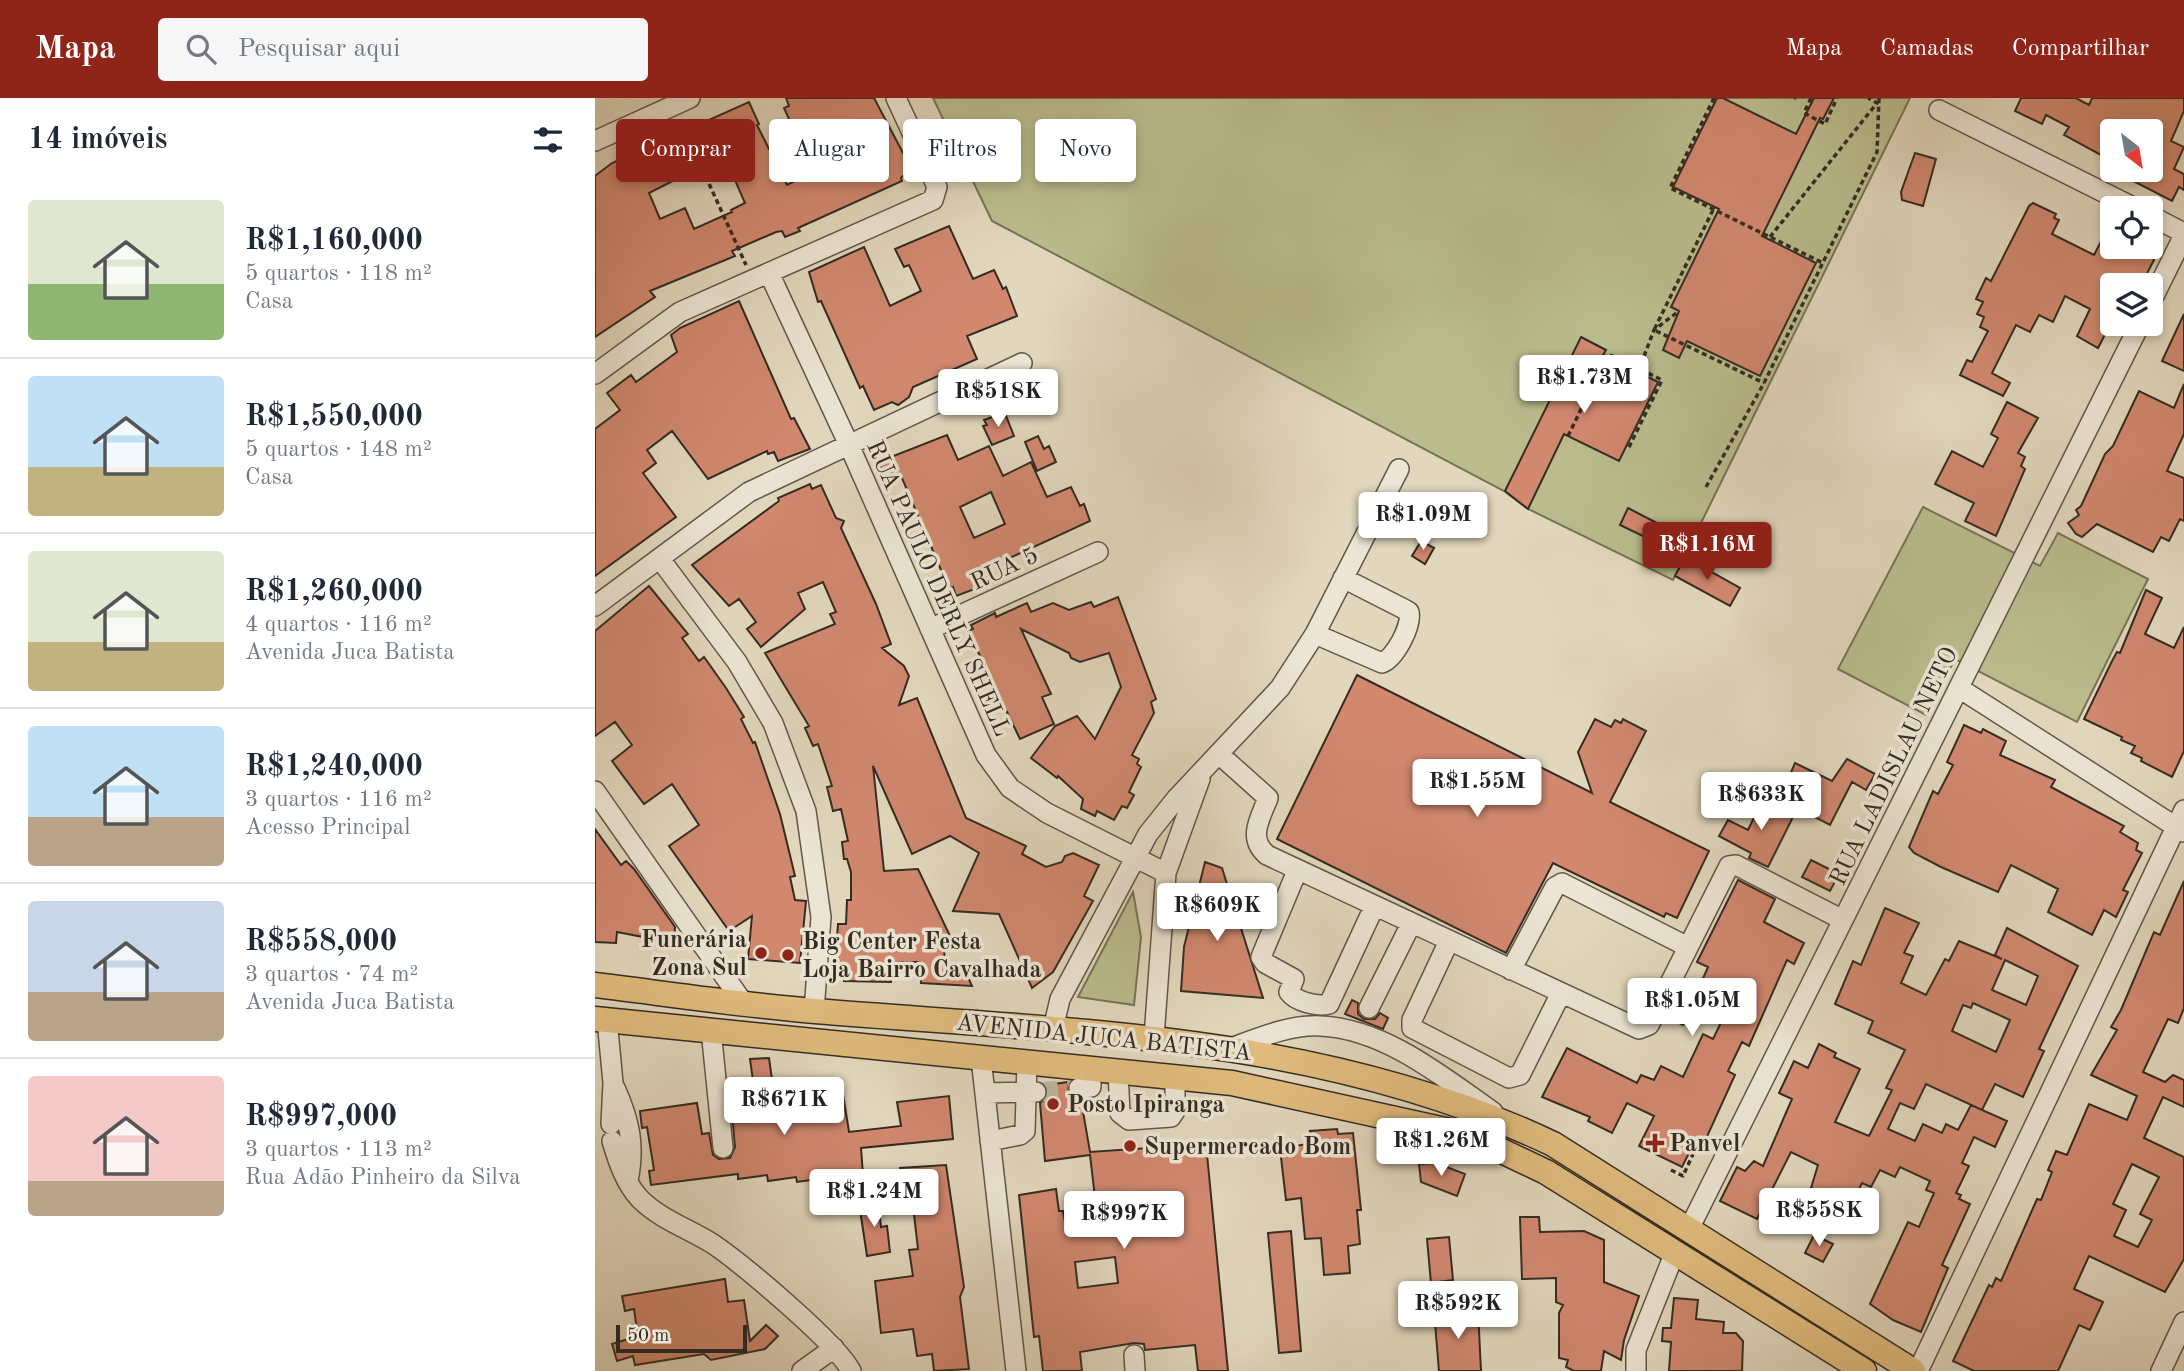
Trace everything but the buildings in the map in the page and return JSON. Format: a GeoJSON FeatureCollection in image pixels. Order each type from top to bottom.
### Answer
{"type":"FeatureCollection","features":[{"type":"Feature","properties":{"kind":"main road","name":"AVENIDA JUCA BATISTA"},"geometry":{"type":"LineString","coordinates":[[595,985],[814,1011],[1154,1037],[1320,1064],[1360,1074],[1508,1122],[1553,1144],[1913,1371]]}},
{"type":"Feature","properties":{"kind":"main road","name":"AVENIDA JUCA BATISTA"},"geometry":{"type":"LineString","coordinates":[[601,1019],[1027,1062],[1085,1079],[1118,1072],[1232,1083],[1468,1135],[1546,1172],[1858,1369]]}},
{"type":"Feature","properties":{"kind":"street"},"geometry":{"type":"LineString","coordinates":[[595,374],[680,312],[930,203],[936,197],[937,187],[896,98]]}},
{"type":"Feature","properties":{"kind":"street"},"geometry":{"type":"LineString","coordinates":[[595,141],[682,102]]}},
{"type":"Feature","properties":{"kind":"street"},"geometry":{"type":"LineString","coordinates":[[1939,110],[2111,196]]}},
{"type":"Feature","properties":{"kind":"street"},"geometry":{"type":"LineString","coordinates":[[2163,223],[2184,234],[2163,277]]}},
{"type":"Feature","properties":{"kind":"street","name":"RUA PAULO DERLY SHELL"},"geometry":{"type":"LineString","coordinates":[[761,276],[849,445],[986,755],[1010,788],[1047,813],[1166,873]]}},
{"type":"Feature","properties":{"kind":"street","name":"RUA LADISLAU NETO"},"geometry":{"type":"LineString","coordinates":[[1689,1229],[2134,336]]}},
{"type":"Feature","properties":{"kind":"street"},"geometry":{"type":"LineString","coordinates":[[595,607],[749,492],[1022,363]]}},
{"type":"Feature","properties":{"kind":"street"},"geometry":{"type":"LineString","coordinates":[[1053,1030],[1060,999],[1135,858],[1162,816],[1280,688],[1314,634],[1399,469]]}},
{"type":"Feature","properties":{"kind":"street","name":"RUA 5"},"geometry":{"type":"LineString","coordinates":[[930,629],[1098,552]]}},
{"type":"Feature","properties":{"kind":"street"},"geometry":{"type":"LineString","coordinates":[[660,559],[737,662],[773,723],[806,811],[821,917],[814,1011]]}},
{"type":"Feature","properties":{"kind":"street"},"geometry":{"type":"LineString","coordinates":[[1314,634],[1382,663],[1391,657],[1409,623],[1409,612],[1405,609],[1343,578]]}},
{"type":"Feature","properties":{"kind":"street"},"geometry":{"type":"LineString","coordinates":[[1918,1371],[2181,823],[1959,688]]}},
{"type":"Feature","properties":{"kind":"street"},"geometry":{"type":"LineString","coordinates":[[1220,755],[1268,797],[1255,833],[1257,845],[1267,855],[1297,872],[1639,1029],[1647,1028],[1726,869],[1733,864],[1843,920]]}},
{"type":"Feature","properties":{"kind":"street"},"geometry":{"type":"LineString","coordinates":[[1154,1037],[1166,873],[1202,775]]}},
{"type":"Feature","properties":{"kind":"street"},"geometry":{"type":"LineString","coordinates":[[595,791],[744,1004]]}},
{"type":"Feature","properties":{"kind":"street"},"geometry":{"type":"LineString","coordinates":[[1297,872],[1261,957],[1265,963],[1294,979],[1289,992],[1295,999],[1323,1005],[1332,1001],[1374,907]]}},
{"type":"Feature","properties":{"kind":"street"},"geometry":{"type":"LineString","coordinates":[[1511,970],[1555,887],[1562,883],[1688,947]]}},
{"type":"Feature","properties":{"kind":"street"},"geometry":{"type":"LineString","coordinates":[[1362,1021],[1411,924]]}},
{"type":"Feature","properties":{"kind":"street"},"geometry":{"type":"LineString","coordinates":[[1449,941],[1412,1020],[1412,1028],[1509,1078],[1520,1075],[1561,993]]}},
{"type":"Feature","properties":{"kind":"street"},"geometry":{"type":"LineString","coordinates":[[601,1019],[613,1083],[632,1136],[628,1181]]}},
{"type":"Feature","properties":{"kind":"street"},"geometry":{"type":"LineString","coordinates":[[1228,1049],[1271,1033],[1362,1021],[1406,1055],[1508,1122]]}},
{"type":"Feature","properties":{"kind":"street"},"geometry":{"type":"LineString","coordinates":[[711,1030],[723,1148]]}},
{"type":"Feature","properties":{"kind":"street"},"geometry":{"type":"LineString","coordinates":[[981,1058],[1016,1371]]}},
{"type":"Feature","properties":{"kind":"street"},"geometry":{"type":"LineString","coordinates":[[990,1141],[1020,1135],[1025,1131],[1032,1093],[1027,1062]]}},
{"type":"Feature","properties":{"kind":"street"},"geometry":{"type":"LineString","coordinates":[[1118,1072],[1120,1113],[1129,1121],[1171,1117],[1175,1111],[1175,1077]]}},
{"type":"Feature","properties":{"kind":"street"},"geometry":{"type":"LineString","coordinates":[[613,1083],[611,1133],[628,1181],[638,1197],[654,1211],[714,1245],[834,1348],[851,1371]]}},
{"type":"Feature","properties":{"kind":"street"},"geometry":{"type":"LineString","coordinates":[[985,1093],[1032,1093]]}},
{"type":"Feature","properties":{"kind":"street"},"geometry":{"type":"LineString","coordinates":[[1636,1371],[1636,1350],[1675,1252]]}},
{"type":"Feature","properties":{"kind":"street"},"geometry":{"type":"LineString","coordinates":[[2161,1371],[2184,1322]]}},
{"type":"Feature","properties":{"kind":"street"},"geometry":{"type":"LineString","coordinates":[[802,1371],[834,1348]]}},
{"type":"Feature","properties":{"kind":"path"},"geometry":{"type":"LineString","coordinates":[[1714,98],[1670,188],[1823,263]]}},
{"type":"Feature","properties":{"kind":"path"},"geometry":{"type":"LineString","coordinates":[[1811,98],[1804,113],[1825,124],[1837,98]]}},
{"type":"Feature","properties":{"kind":"path"},"geometry":{"type":"LineString","coordinates":[[1868,98],[1878,100]]}},
{"type":"Feature","properties":{"kind":"path"},"geometry":{"type":"LineString","coordinates":[[1770,237],[1878,100]]}},
{"type":"Feature","properties":{"kind":"path"},"geometry":{"type":"LineString","coordinates":[[1706,487],[1764,383],[1877,152],[1878,100]]}},
{"type":"Feature","properties":{"kind":"path"},"geometry":{"type":"LineString","coordinates":[[682,102],[761,276]]}},
{"type":"Feature","properties":{"kind":"path"},"geometry":{"type":"LineString","coordinates":[[1639,371],[1654,330],[1713,209]]}},
{"type":"Feature","properties":{"kind":"path"},"geometry":{"type":"LineString","coordinates":[[1654,330],[1679,311]]}},
{"type":"Feature","properties":{"kind":"path"},"geometry":{"type":"LineString","coordinates":[[1654,330],[1764,383]]}},
{"type":"Feature","properties":{"kind":"path"},"geometry":{"type":"LineString","coordinates":[[1568,436],[1608,354],[1661,380],[1628,449]]}},
{"type":"Feature","properties":{"kind":"path"},"geometry":{"type":"LineString","coordinates":[[1671,1170],[1682,1176],[1693,1154]]}},
{"type":"Feature","properties":{"kind":"green space"},"geometry":{"type":"Polygon","coordinates":[[[933,98],[1910,98],[1673,580],[1528,509],[1504,491],[992,221],[973,182],[1021,182],[1021,119],[943,119],[933,98]]]}},
{"type":"Feature","properties":{"kind":"green space"},"geometry":{"type":"Polygon","coordinates":[[[1923,507],[2040,566],[2058,533],[2148,579],[2077,722],[1955,659],[1926,715],[1838,669],[1923,507]]]}},
{"type":"Feature","properties":{"kind":"green space"},"geometry":{"type":"Polygon","coordinates":[[[1133,892],[1141,937],[1134,1005],[1078,997],[1133,892]]]}},
{"type":"Feature","properties":{"kind":"tunnel"},"geometry":{"type":"LineString","coordinates":[[1039,1092],[1079,1088]]}},
{"type":"Feature","properties":{"kind":"place","name":"Funerária Zona Sul"},"geometry":{"type":"Point","coordinates":[761,953]}},
{"type":"Feature","properties":{"kind":"place","name":"Big Center Festa Loja Bairro Cavalhada"},"geometry":{"type":"Point","coordinates":[788,955]}},
{"type":"Feature","properties":{"kind":"place","name":"Posto Ipiranga"},"geometry":{"type":"Point","coordinates":[1053,1104]}},
{"type":"Feature","properties":{"kind":"place","name":"Panvel"},"geometry":{"type":"Point","coordinates":[1655,1143]}},
{"type":"Feature","properties":{"kind":"place","name":"Supermercado Bom"},"geometry":{"type":"Point","coordinates":[1130,1146]}}]}
